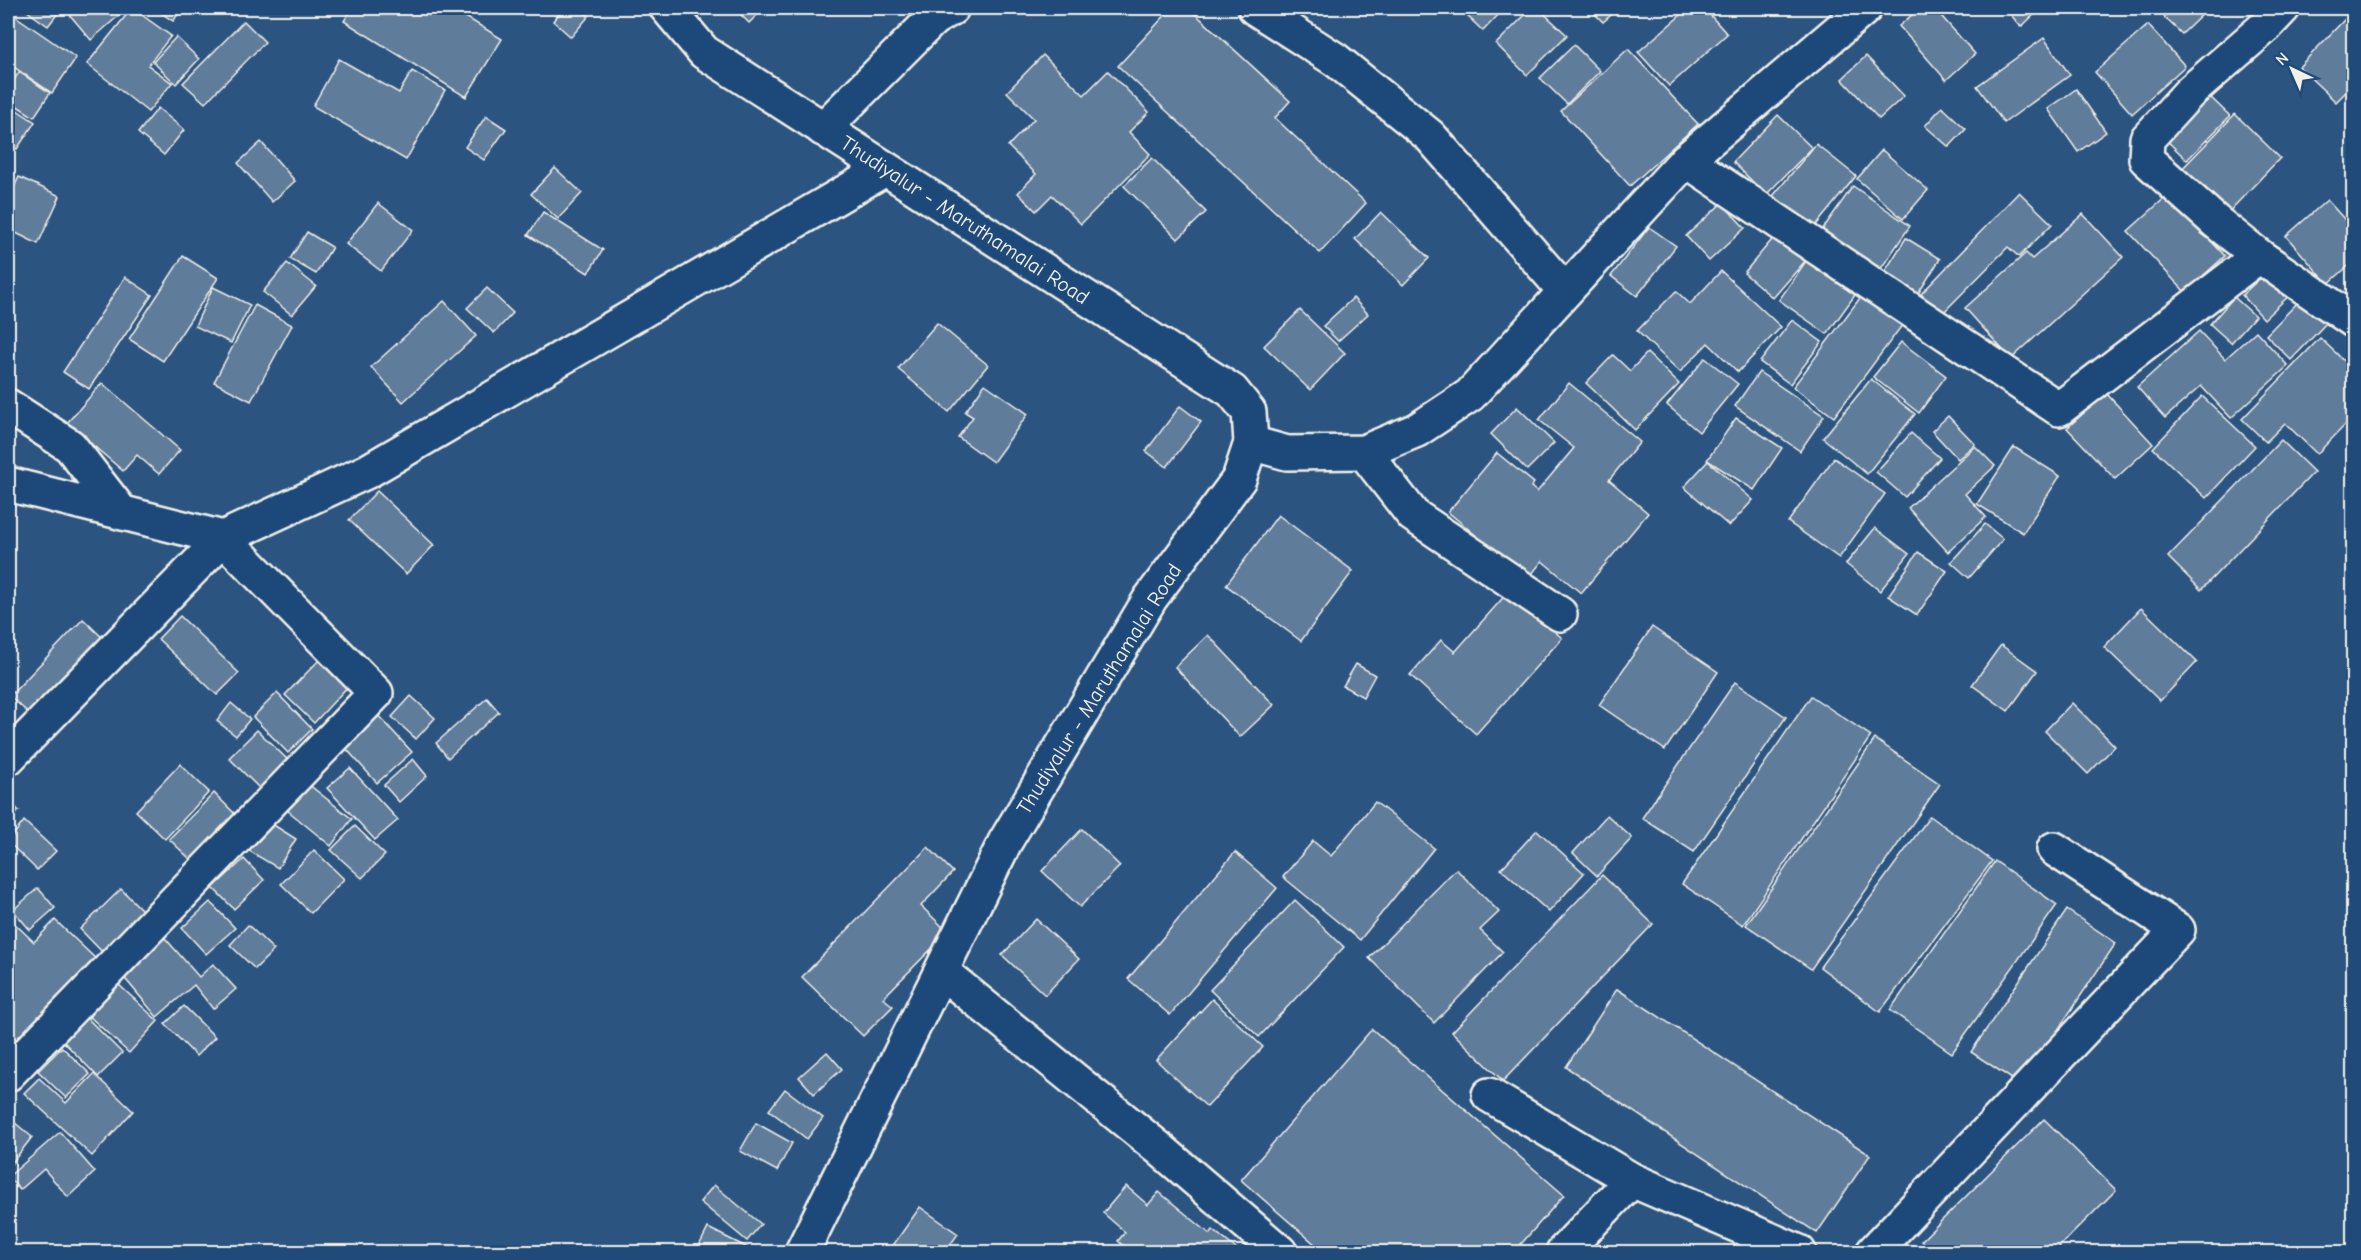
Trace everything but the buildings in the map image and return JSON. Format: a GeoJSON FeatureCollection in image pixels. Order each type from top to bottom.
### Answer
{"type":"FeatureCollection","features":[{"type":"Feature","properties":{"kind":"street","name":"Thudiyalur - Maruthamalai Road"},"geometry":{"type":"LineString","coordinates":[[667,8],[704,52],[1232,391],[1249,412],[1251,443],[1239,479],[1150,599],[1005,842],[802,1252]]}},
{"type":"Feature","properties":{"kind":"street"},"geometry":{"type":"LineString","coordinates":[[1255,8],[1336,60],[1430,136],[1566,291]]}},
{"type":"Feature","properties":{"kind":"street"},"geometry":{"type":"LineString","coordinates":[[1251,443],[1287,453],[1364,452],[1418,430],[1470,394],[1686,160],[1865,8]]}},
{"type":"Feature","properties":{"kind":"street"},"geometry":{"type":"LineString","coordinates":[[2283,8],[2266,26],[2189,93],[2147,140],[2146,159],[2215,221],[2259,256],[2354,321]]}},
{"type":"Feature","properties":{"kind":"street"},"geometry":{"type":"LineString","coordinates":[[823,129],[938,11]]}},
{"type":"Feature","properties":{"kind":"street"},"geometry":{"type":"LineString","coordinates":[[1686,160],[2059,409],[2259,256]]}},
{"type":"Feature","properties":{"kind":"street"},"geometry":{"type":"LineString","coordinates":[[8,758],[224,538],[368,471],[885,169]]}},
{"type":"Feature","properties":{"kind":"street"},"geometry":{"type":"LineString","coordinates":[[8,406],[70,446],[123,513]]}},
{"type":"Feature","properties":{"kind":"street"},"geometry":{"type":"LineString","coordinates":[[1364,452],[1413,515],[1560,614]]}},
{"type":"Feature","properties":{"kind":"street"},"geometry":{"type":"LineString","coordinates":[[8,484],[224,538],[376,693],[8,1074]]}},
{"type":"Feature","properties":{"kind":"street"},"geometry":{"type":"LineString","coordinates":[[1873,1252],[2178,930],[2054,849]]}},
{"type":"Feature","properties":{"kind":"street"},"geometry":{"type":"LineString","coordinates":[[942,972],[1160,1149],[1280,1252]]}},
{"type":"Feature","properties":{"kind":"street"},"geometry":{"type":"LineString","coordinates":[[1489,1095],[1632,1180],[1799,1252]]}},
{"type":"Feature","properties":{"kind":"street"},"geometry":{"type":"LineString","coordinates":[[1563,1252],[1632,1180]]}}]}
